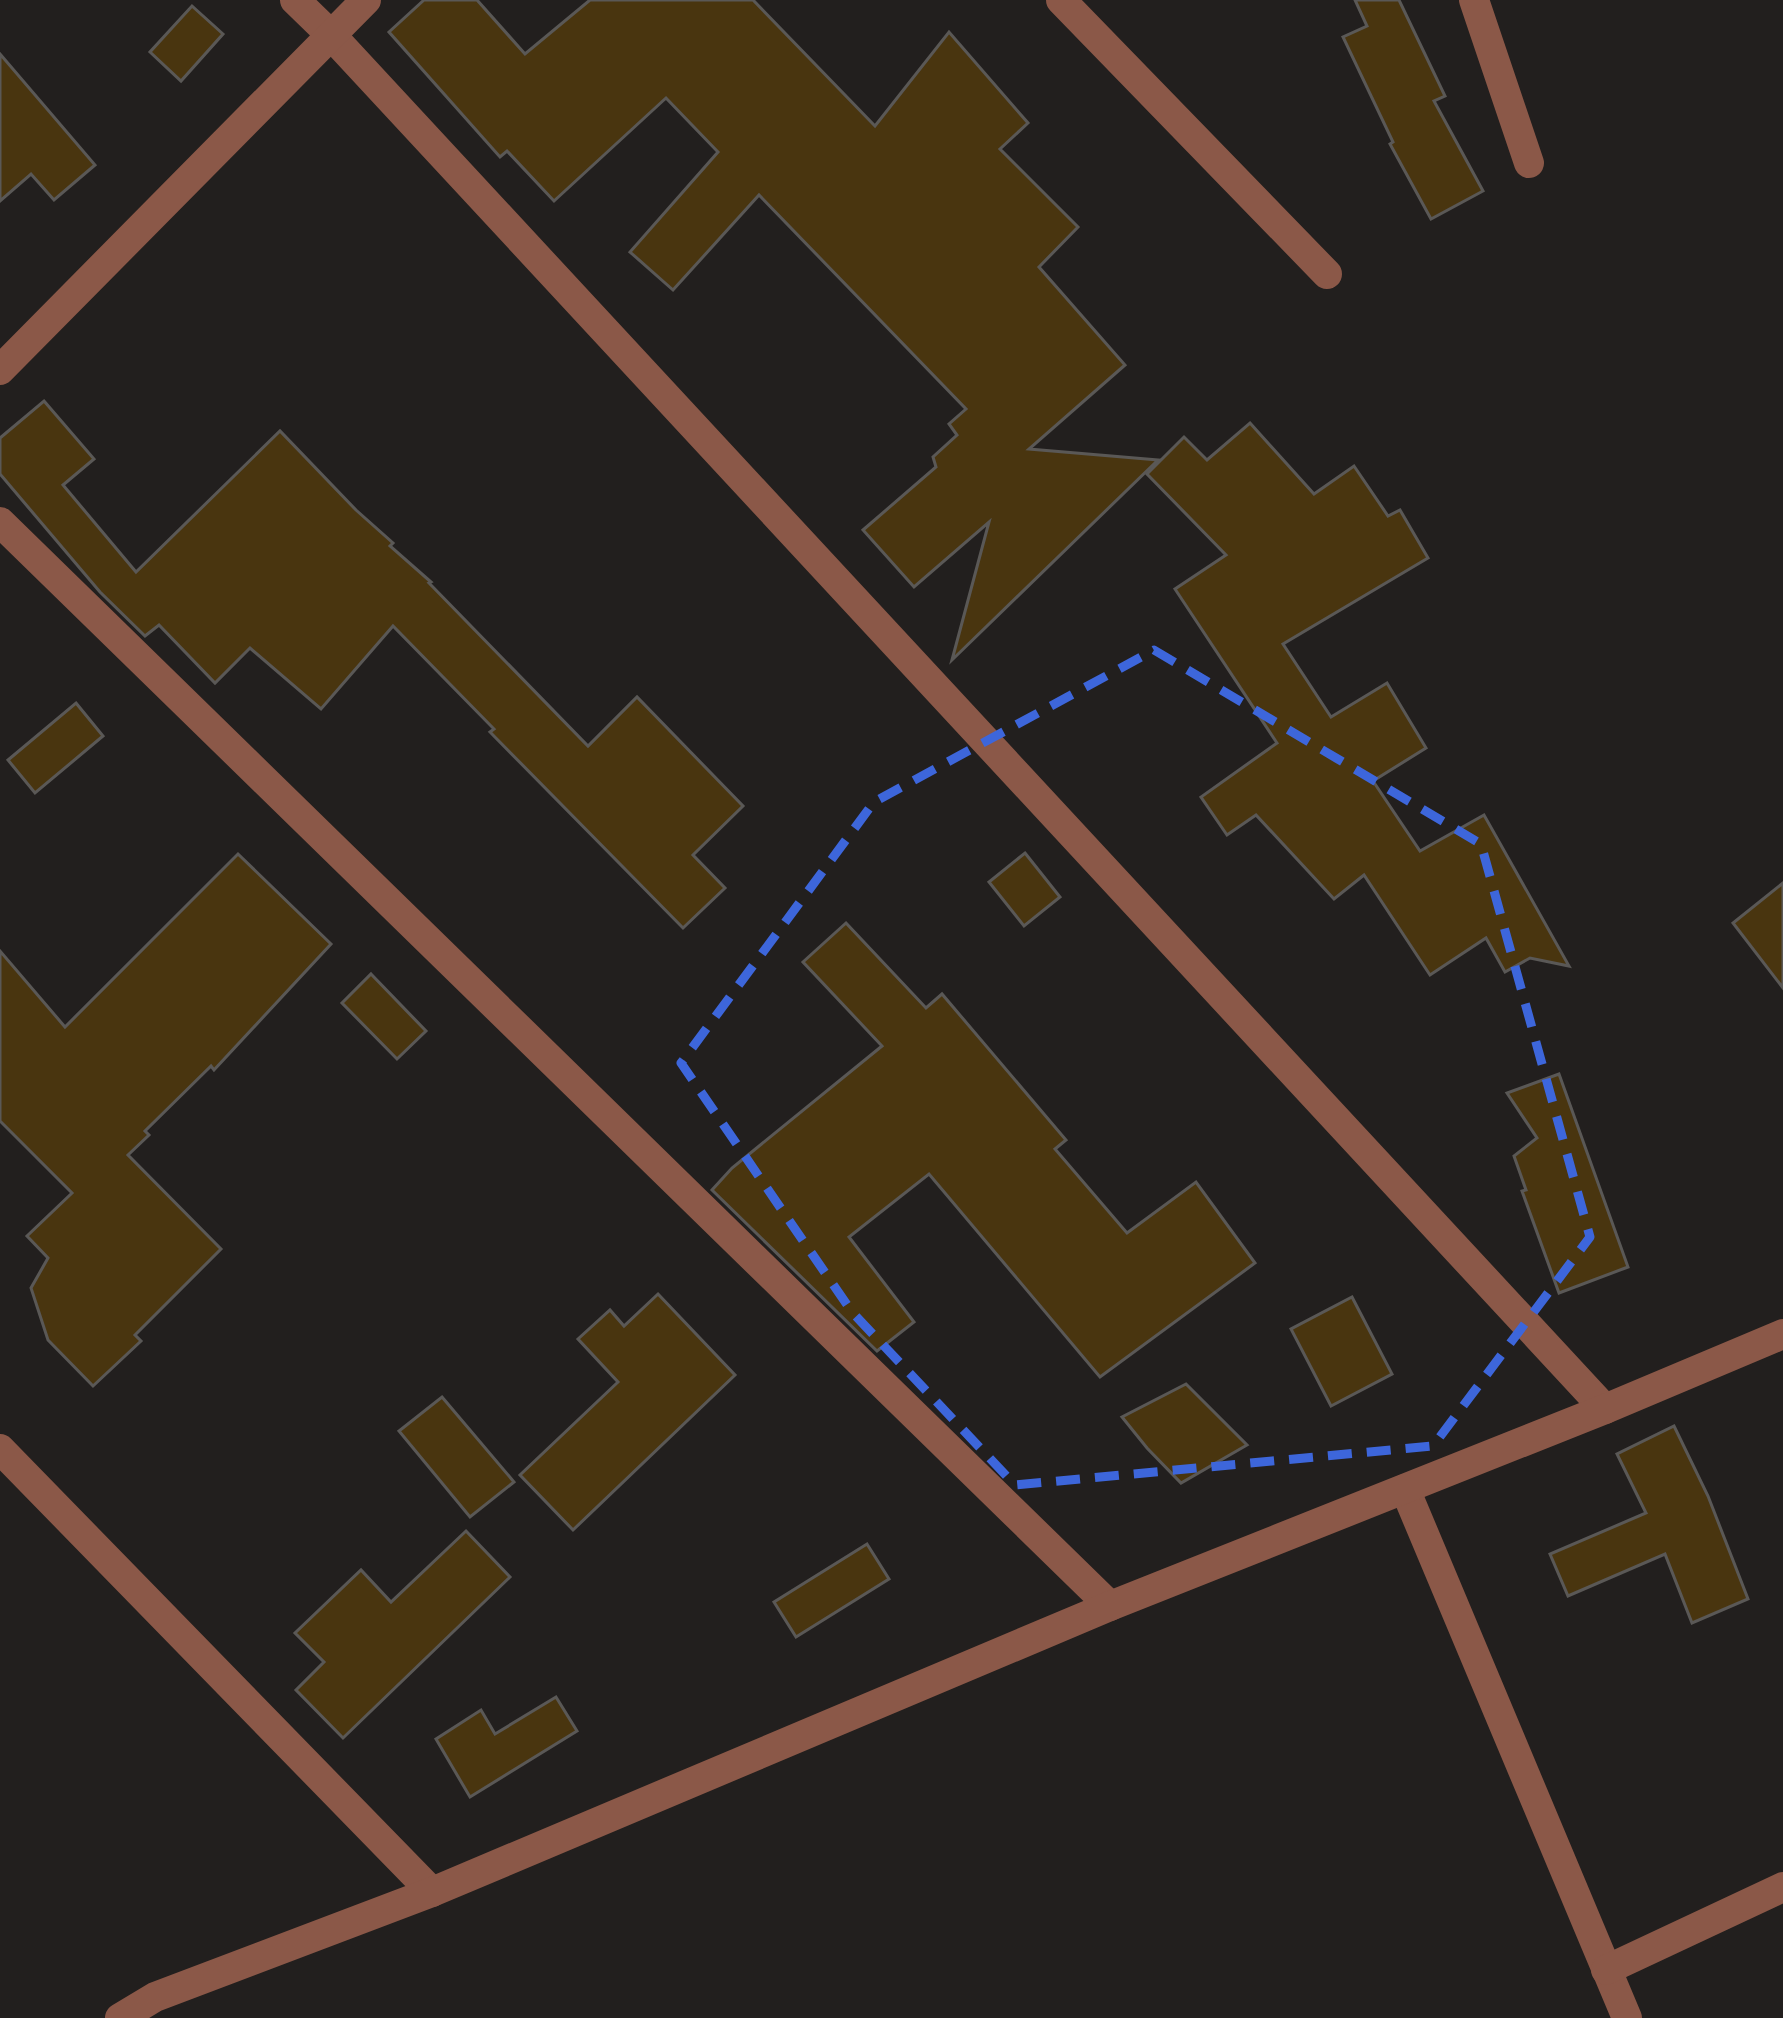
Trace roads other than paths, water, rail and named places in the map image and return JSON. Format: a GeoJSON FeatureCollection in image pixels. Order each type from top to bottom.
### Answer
{"type":"FeatureCollection","features":[{"type":"Feature","properties":{"kind":"street"},"geometry":{"type":"LineString","coordinates":[[295,0],[1605,1408]]}},
{"type":"Feature","properties":{"kind":"street"},"geometry":{"type":"LineString","coordinates":[[0,370],[366,0]]}},
{"type":"Feature","properties":{"kind":"street"},"geometry":{"type":"LineString","coordinates":[[1060,0],[1328,274]]}},
{"type":"Feature","properties":{"kind":"street"},"geometry":{"type":"LineString","coordinates":[[1474,0],[1529,163]]}},
{"type":"Feature","properties":{"kind":"street"},"geometry":{"type":"LineString","coordinates":[[0,522],[1110,1606]]}},
{"type":"Feature","properties":{"kind":"street"},"geometry":{"type":"LineString","coordinates":[[120,2018],[155,1997],[432,1892],[1110,1606],[1783,1334]]}},
{"type":"Feature","properties":{"kind":"street"},"geometry":{"type":"LineString","coordinates":[[0,1449],[432,1892]]}},
{"type":"Feature","properties":{"kind":"street"},"geometry":{"type":"LineString","coordinates":[[1405,1489],[1627,2018]]}},
{"type":"Feature","properties":{"kind":"street"},"geometry":{"type":"LineString","coordinates":[[1606,1970],[1783,1887]]}}]}
